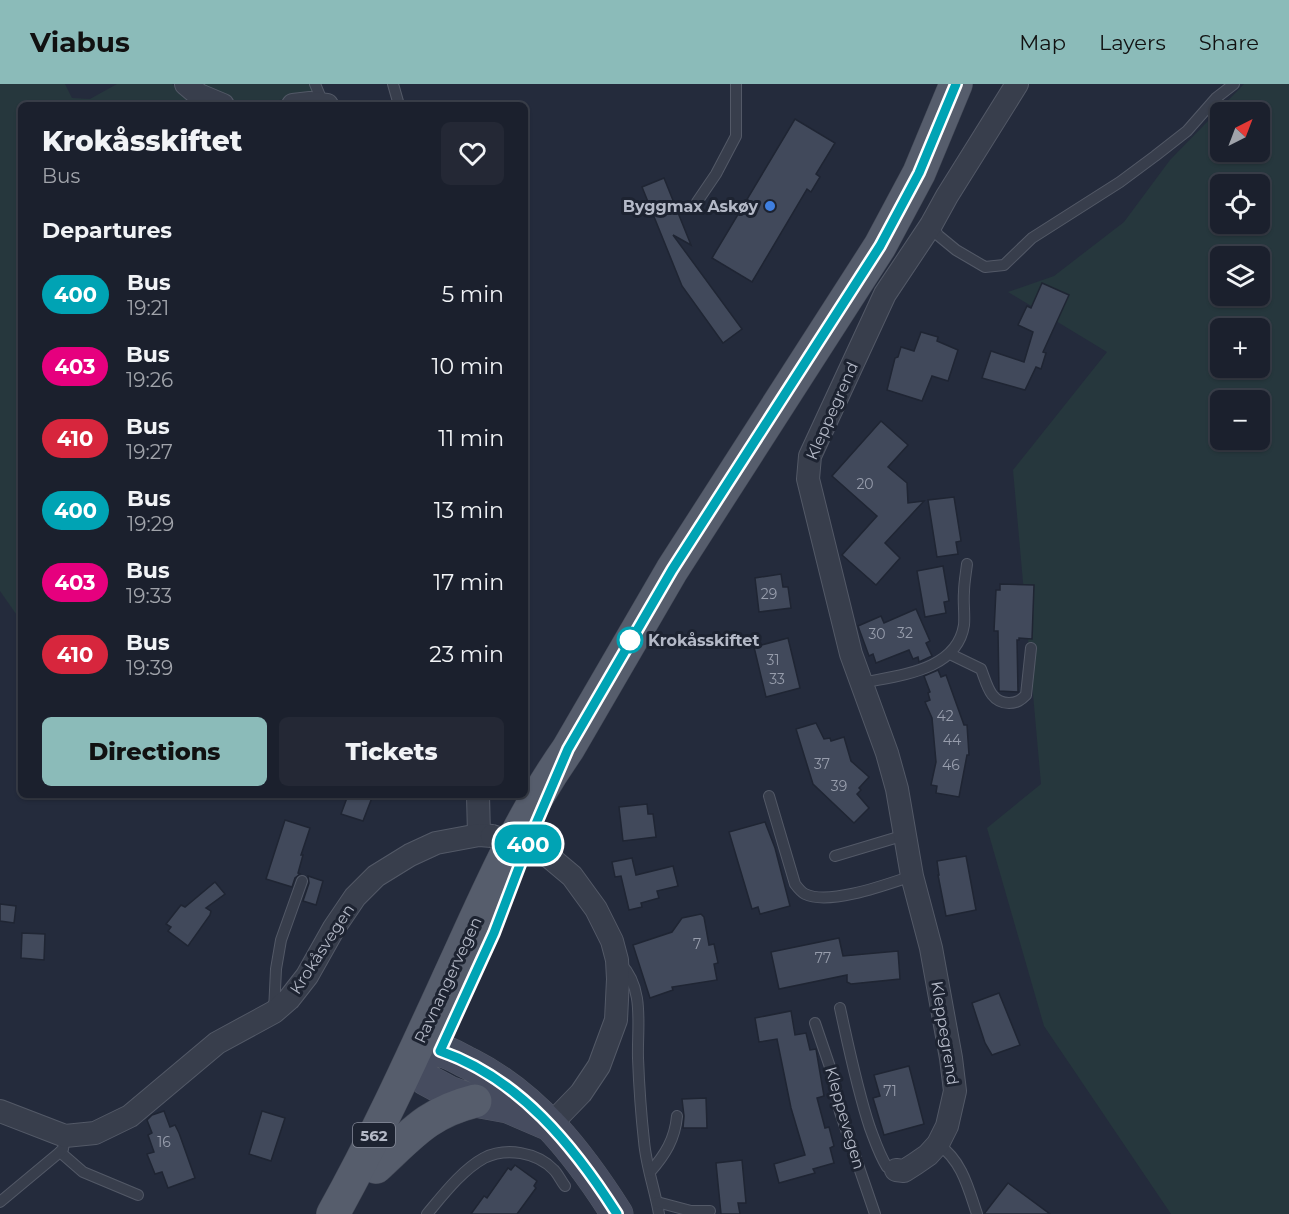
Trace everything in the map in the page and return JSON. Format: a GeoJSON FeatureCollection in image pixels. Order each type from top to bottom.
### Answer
{"type":"FeatureCollection","features":[{"type":"Feature","properties":{"kind":"main road","name":"Ravnangervegen"},"geometry":{"type":"LineString","coordinates":[[350,1214],[426,1062],[517,832],[672,570],[880,246],[919,173],[956,84]]}},
{"type":"Feature","properties":{"kind":"main road","name":"Ravnangervegen"},"geometry":{"type":"LineString","coordinates":[[333,1214],[426,1062]]}},
{"type":"Feature","properties":{"kind":"main road"},"geometry":{"type":"LineString","coordinates":[[426,1062],[449,1092],[475,1101],[508,1107],[550,1125]]}},
{"type":"Feature","properties":{"kind":"main road"},"geometry":{"type":"LineString","coordinates":[[426,1062],[495,1078],[517,1094],[550,1125],[585,1165],[617,1214]]}},
{"type":"Feature","properties":{"kind":"main road"},"geometry":{"type":"LineString","coordinates":[[375,1167],[418,1126],[442,1111],[475,1101]]}},
{"type":"Feature","properties":{"kind":"street"},"geometry":{"type":"LineString","coordinates":[[186,84],[199,95],[216,102]]}},
{"type":"Feature","properties":{"kind":"street","name":"Kleppegrend"},"geometry":{"type":"LineString","coordinates":[[897,1170],[904,1171],[928,1155],[938,1144],[947,1126],[955,1091],[951,1058],[938,984],[912,876],[897,789],[887,753],[850,654],[808,479],[808,467],[810,456],[885,294],[927,222],[947,196],[1017,84]]}},
{"type":"Feature","properties":{"kind":"street"},"geometry":{"type":"LineString","coordinates":[[304,102],[322,97]]}},
{"type":"Feature","properties":{"kind":"street"},"geometry":{"type":"LineString","coordinates":[[479,798],[486,835]]}},
{"type":"Feature","properties":{"kind":"street","name":"Krokåsvegen"},"geometry":{"type":"LineString","coordinates":[[0,1111],[62,1144],[95,1133],[130,1116],[217,1043],[274,1012],[298,988],[344,912],[376,876],[410,855],[436,843],[486,835],[534,848],[548,855],[572,876],[584,890],[612,941],[617,960],[616,1020],[609,1043],[599,1066],[581,1093],[550,1125]]}},
{"type":"Feature","properties":{"kind":"lane"},"geometry":{"type":"LineString","coordinates":[[393,84],[398,102]]}},
{"type":"Feature","properties":{"kind":"lane"},"geometry":{"type":"LineString","coordinates":[[697,202],[716,174],[736,136],[736,84]]}},
{"type":"Feature","properties":{"kind":"lane"},"geometry":{"type":"LineString","coordinates":[[927,222],[956,250],[986,267],[1004,265],[1032,238],[1120,182],[1163,150],[1187,131],[1216,98],[1234,84]]}},
{"type":"Feature","properties":{"kind":"lane"},"geometry":{"type":"LineString","coordinates":[[862,683],[922,669],[950,654],[957,646],[964,625],[967,564]]}},
{"type":"Feature","properties":{"kind":"lane"},"geometry":{"type":"LineString","coordinates":[[950,654],[981,669],[992,695],[999,702],[1011,703],[1020,701],[1026,695],[1031,648]]}},
{"type":"Feature","properties":{"kind":"lane"},"geometry":{"type":"LineString","coordinates":[[769,796],[795,884],[802,894],[814,897],[839,896],[871,890],[912,876]]}},
{"type":"Feature","properties":{"kind":"lane"},"geometry":{"type":"LineString","coordinates":[[835,856],[905,835]]}},
{"type":"Feature","properties":{"kind":"lane","name":"Krokåsvegen"},"geometry":{"type":"LineString","coordinates":[[274,1012],[276,969],[281,940],[302,880]]}},
{"type":"Feature","properties":{"kind":"lane","name":"Krokåsvegen"},"geometry":{"type":"LineString","coordinates":[[617,960],[624,966],[636,992],[639,1014],[638,1058],[644,1143],[658,1208],[710,1211]]}},
{"type":"Feature","properties":{"kind":"lane","name":"Kleppegrend"},"geometry":{"type":"LineString","coordinates":[[840,1008],[851,1063],[881,1158],[887,1167],[897,1170]]}},
{"type":"Feature","properties":{"kind":"lane","name":"Kleppevegen"},"geometry":{"type":"LineString","coordinates":[[815,1023],[832,1073],[840,1112],[875,1214]]}},
{"type":"Feature","properties":{"kind":"lane"},"geometry":{"type":"LineString","coordinates":[[650,1172],[671,1144],[676,1130],[677,1116]]}},
{"type":"Feature","properties":{"kind":"lane"},"geometry":{"type":"LineString","coordinates":[[0,1202],[62,1144]]}},
{"type":"Feature","properties":{"kind":"lane","name":"Krokåsvegen"},"geometry":{"type":"LineString","coordinates":[[62,1144],[83,1172],[138,1195]]}},
{"type":"Feature","properties":{"kind":"lane"},"geometry":{"type":"LineString","coordinates":[[938,1144],[948,1151],[962,1170],[977,1214]]}},
{"type":"Feature","properties":{"kind":"lane"},"geometry":{"type":"LineString","coordinates":[[427,1214],[452,1184],[484,1158],[502,1153],[518,1152],[534,1157],[553,1169],[565,1186]]}},
{"type":"Feature","properties":{"kind":"shaded area"},"geometry":{"type":"Polygon","coordinates":[[[0,84],[65,84],[72,98],[90,99],[117,84],[172,84],[192,102],[18,102],[18,617],[0,591],[0,84]]]}},
{"type":"Feature","properties":{"kind":"shaded area"},"geometry":{"type":"Polygon","coordinates":[[[194,84],[309,84],[315,95],[265,102],[216,99],[194,84]]]}},
{"type":"Feature","properties":{"kind":"shaded area"},"geometry":{"type":"Polygon","coordinates":[[[1244,84],[1289,84],[1289,1214],[1171,1214],[1044,1026],[987,828],[1041,784],[1013,470],[1107,352],[1008,292],[1054,276],[1124,222],[1170,160],[1210,119],[1210,162],[1270,162],[1270,102],[1226,102],[1244,84]]]}},
{"type":"Feature","properties":{"kind":"building"},"geometry":{"type":"Polygon","coordinates":[[[795,119],[835,143],[816,174],[820,177],[811,192],[807,189],[752,282],[712,258],[795,119]]]}},
{"type":"Feature","properties":{"kind":"building"},"geometry":{"type":"Polygon","coordinates":[[[664,178],[691,245],[673,235],[742,329],[723,343],[682,286],[642,187],[664,178]]]}},
{"type":"Feature","properties":{"kind":"building"},"geometry":{"type":"Polygon","coordinates":[[[1042,283],[1069,295],[1043,352],[1046,353],[1041,369],[1036,367],[1025,390],[982,378],[991,351],[1024,362],[1033,332],[1018,325],[1027,306],[1031,308],[1042,283]]]}},
{"type":"Feature","properties":{"kind":"building"},"geometry":{"type":"Polygon","coordinates":[[[921,332],[938,337],[937,341],[958,350],[948,381],[932,376],[922,401],[887,390],[895,358],[898,357],[901,347],[914,351],[921,332]]]}},
{"type":"Feature","properties":{"kind":"building"},"geometry":{"type":"Polygon","coordinates":[[[881,421],[908,445],[888,467],[907,483],[908,503],[924,501],[885,543],[900,558],[876,585],[842,555],[877,516],[832,476],[881,421]]]}},
{"type":"Feature","properties":{"kind":"building"},"geometry":{"type":"Polygon","coordinates":[[[954,497],[961,541],[956,542],[958,554],[937,557],[928,500],[954,497]]]}},
{"type":"Feature","properties":{"kind":"building"},"geometry":{"type":"Polygon","coordinates":[[[943,566],[949,601],[944,602],[946,613],[925,617],[917,571],[943,566]]]}},
{"type":"Feature","properties":{"kind":"building"},"geometry":{"type":"Polygon","coordinates":[[[781,574],[783,587],[788,587],[791,608],[759,612],[755,578],[781,574]]]}},
{"type":"Feature","properties":{"kind":"building"},"geometry":{"type":"Polygon","coordinates":[[[1000,584],[1034,585],[1032,639],[1019,638],[1017,640],[1018,692],[999,691],[998,631],[994,631],[996,590],[1000,590],[1000,584]]]}},
{"type":"Feature","properties":{"kind":"building"},"geometry":{"type":"Polygon","coordinates":[[[916,609],[930,641],[926,643],[932,656],[919,662],[918,657],[913,659],[909,650],[876,663],[873,654],[869,656],[858,626],[881,616],[884,623],[916,609]]]}},
{"type":"Feature","properties":{"kind":"building"},"geometry":{"type":"Polygon","coordinates":[[[788,638],[800,688],[766,697],[754,647],[788,638]]]}},
{"type":"Feature","properties":{"kind":"building"},"geometry":{"type":"Polygon","coordinates":[[[938,670],[941,677],[946,675],[964,725],[967,725],[969,755],[967,755],[959,797],[936,793],[937,786],[931,785],[936,762],[932,718],[925,702],[930,700],[928,693],[930,692],[924,676],[938,670]]]}},
{"type":"Feature","properties":{"kind":"building"},"geometry":{"type":"Polygon","coordinates":[[[816,723],[824,739],[830,738],[831,741],[844,737],[851,761],[869,777],[859,788],[861,790],[857,794],[869,808],[854,823],[813,784],[796,729],[816,723]]]}},
{"type":"Feature","properties":{"kind":"building"},"geometry":{"type":"Polygon","coordinates":[[[347,798],[372,798],[363,821],[341,814],[347,798]]]}},
{"type":"Feature","properties":{"kind":"building"},"geometry":{"type":"Polygon","coordinates":[[[647,804],[648,814],[653,814],[656,837],[623,841],[619,807],[647,804]]]}},
{"type":"Feature","properties":{"kind":"building"},"geometry":{"type":"Polygon","coordinates":[[[285,820],[310,828],[301,855],[303,855],[298,873],[300,874],[295,878],[292,887],[266,879],[285,820]]]}},
{"type":"Feature","properties":{"kind":"building"},"geometry":{"type":"Polygon","coordinates":[[[765,822],[775,848],[790,906],[760,914],[758,907],[752,909],[729,832],[765,822]]]}},
{"type":"Feature","properties":{"kind":"building"},"geometry":{"type":"Polygon","coordinates":[[[966,856],[976,910],[946,916],[937,861],[966,856]]]}},
{"type":"Feature","properties":{"kind":"building"},"geometry":{"type":"Polygon","coordinates":[[[632,858],[636,875],[673,866],[678,886],[657,891],[659,898],[641,903],[642,907],[629,910],[621,876],[615,877],[612,862],[632,858]]]}},
{"type":"Feature","properties":{"kind":"building"},"geometry":{"type":"Polygon","coordinates":[[[308,876],[323,881],[316,905],[303,901],[309,883],[308,876]]]}},
{"type":"Feature","properties":{"kind":"building"},"geometry":{"type":"Polygon","coordinates":[[[215,882],[225,894],[206,908],[211,911],[210,915],[188,946],[168,931],[171,927],[166,924],[181,905],[185,907],[215,882]]]}},
{"type":"Feature","properties":{"kind":"building"},"geometry":{"type":"Polygon","coordinates":[[[0,904],[16,906],[14,923],[0,921],[0,904]]]}},
{"type":"Feature","properties":{"kind":"building"},"geometry":{"type":"Polygon","coordinates":[[[701,914],[704,917],[709,945],[714,944],[718,963],[714,964],[717,980],[672,987],[673,990],[650,998],[633,945],[672,932],[682,918],[701,914]]]}},
{"type":"Feature","properties":{"kind":"building"},"geometry":{"type":"Polygon","coordinates":[[[22,933],[45,934],[44,960],[21,958],[22,933]]]}},
{"type":"Feature","properties":{"kind":"building"},"geometry":{"type":"Polygon","coordinates":[[[839,938],[843,956],[898,951],[900,979],[851,984],[847,982],[847,975],[779,989],[771,952],[839,938]]]}},
{"type":"Feature","properties":{"kind":"building"},"geometry":{"type":"Polygon","coordinates":[[[999,993],[1020,1045],[992,1055],[985,1043],[972,1003],[999,993]]]}},
{"type":"Feature","properties":{"kind":"building"},"geometry":{"type":"Polygon","coordinates":[[[791,1011],[795,1035],[806,1033],[810,1050],[816,1049],[824,1096],[817,1098],[825,1128],[829,1127],[834,1146],[830,1148],[834,1163],[813,1169],[815,1173],[779,1183],[774,1164],[805,1155],[791,1108],[777,1039],[759,1042],[755,1018],[791,1011]]]}},
{"type":"Feature","properties":{"kind":"building"},"geometry":{"type":"Polygon","coordinates":[[[909,1066],[924,1124],[884,1135],[873,1098],[880,1096],[874,1075],[909,1066]]]}},
{"type":"Feature","properties":{"kind":"building"},"geometry":{"type":"Polygon","coordinates":[[[706,1098],[707,1128],[683,1128],[682,1099],[706,1098]]]}},
{"type":"Feature","properties":{"kind":"building"},"geometry":{"type":"Polygon","coordinates":[[[164,1111],[170,1127],[175,1125],[179,1133],[195,1178],[168,1188],[162,1172],[155,1174],[147,1154],[154,1152],[148,1135],[152,1133],[147,1120],[152,1115],[164,1111]]]}},
{"type":"Feature","properties":{"kind":"building"},"geometry":{"type":"Polygon","coordinates":[[[262,1111],[285,1118],[271,1161],[249,1154],[262,1111]]]}},
{"type":"Feature","properties":{"kind":"building"},"geometry":{"type":"Polygon","coordinates":[[[742,1160],[746,1203],[738,1203],[740,1214],[721,1214],[716,1163],[742,1160]]]}},
{"type":"Feature","properties":{"kind":"building"},"geometry":{"type":"Polygon","coordinates":[[[515,1165],[537,1181],[534,1186],[536,1188],[517,1214],[471,1214],[484,1196],[487,1198],[508,1168],[511,1170],[515,1165]]]}},
{"type":"Feature","properties":{"kind":"building"},"geometry":{"type":"Polygon","coordinates":[[[1008,1183],[1050,1214],[984,1214],[1008,1183]]]}},
{"type":"Feature","properties":{"kind":"bus line","name":"400"},"geometry":{"type":"LineString","coordinates":[[617,1214],[585,1165],[563,1138],[517,1094],[474,1066],[440,1051],[494,933],[532,833],[568,749],[639,623],[880,246],[907,198],[936,137],[956,84]]}},
{"type":"Feature","properties":{"kind":"place","name":"Byggmax Askøy"},"geometry":{"type":"Point","coordinates":[770,206]}},
{"type":"Feature","properties":{"kind":"place","name":"Krokåsskiftet"},"geometry":{"type":"Point","coordinates":[630,640]}}]}
